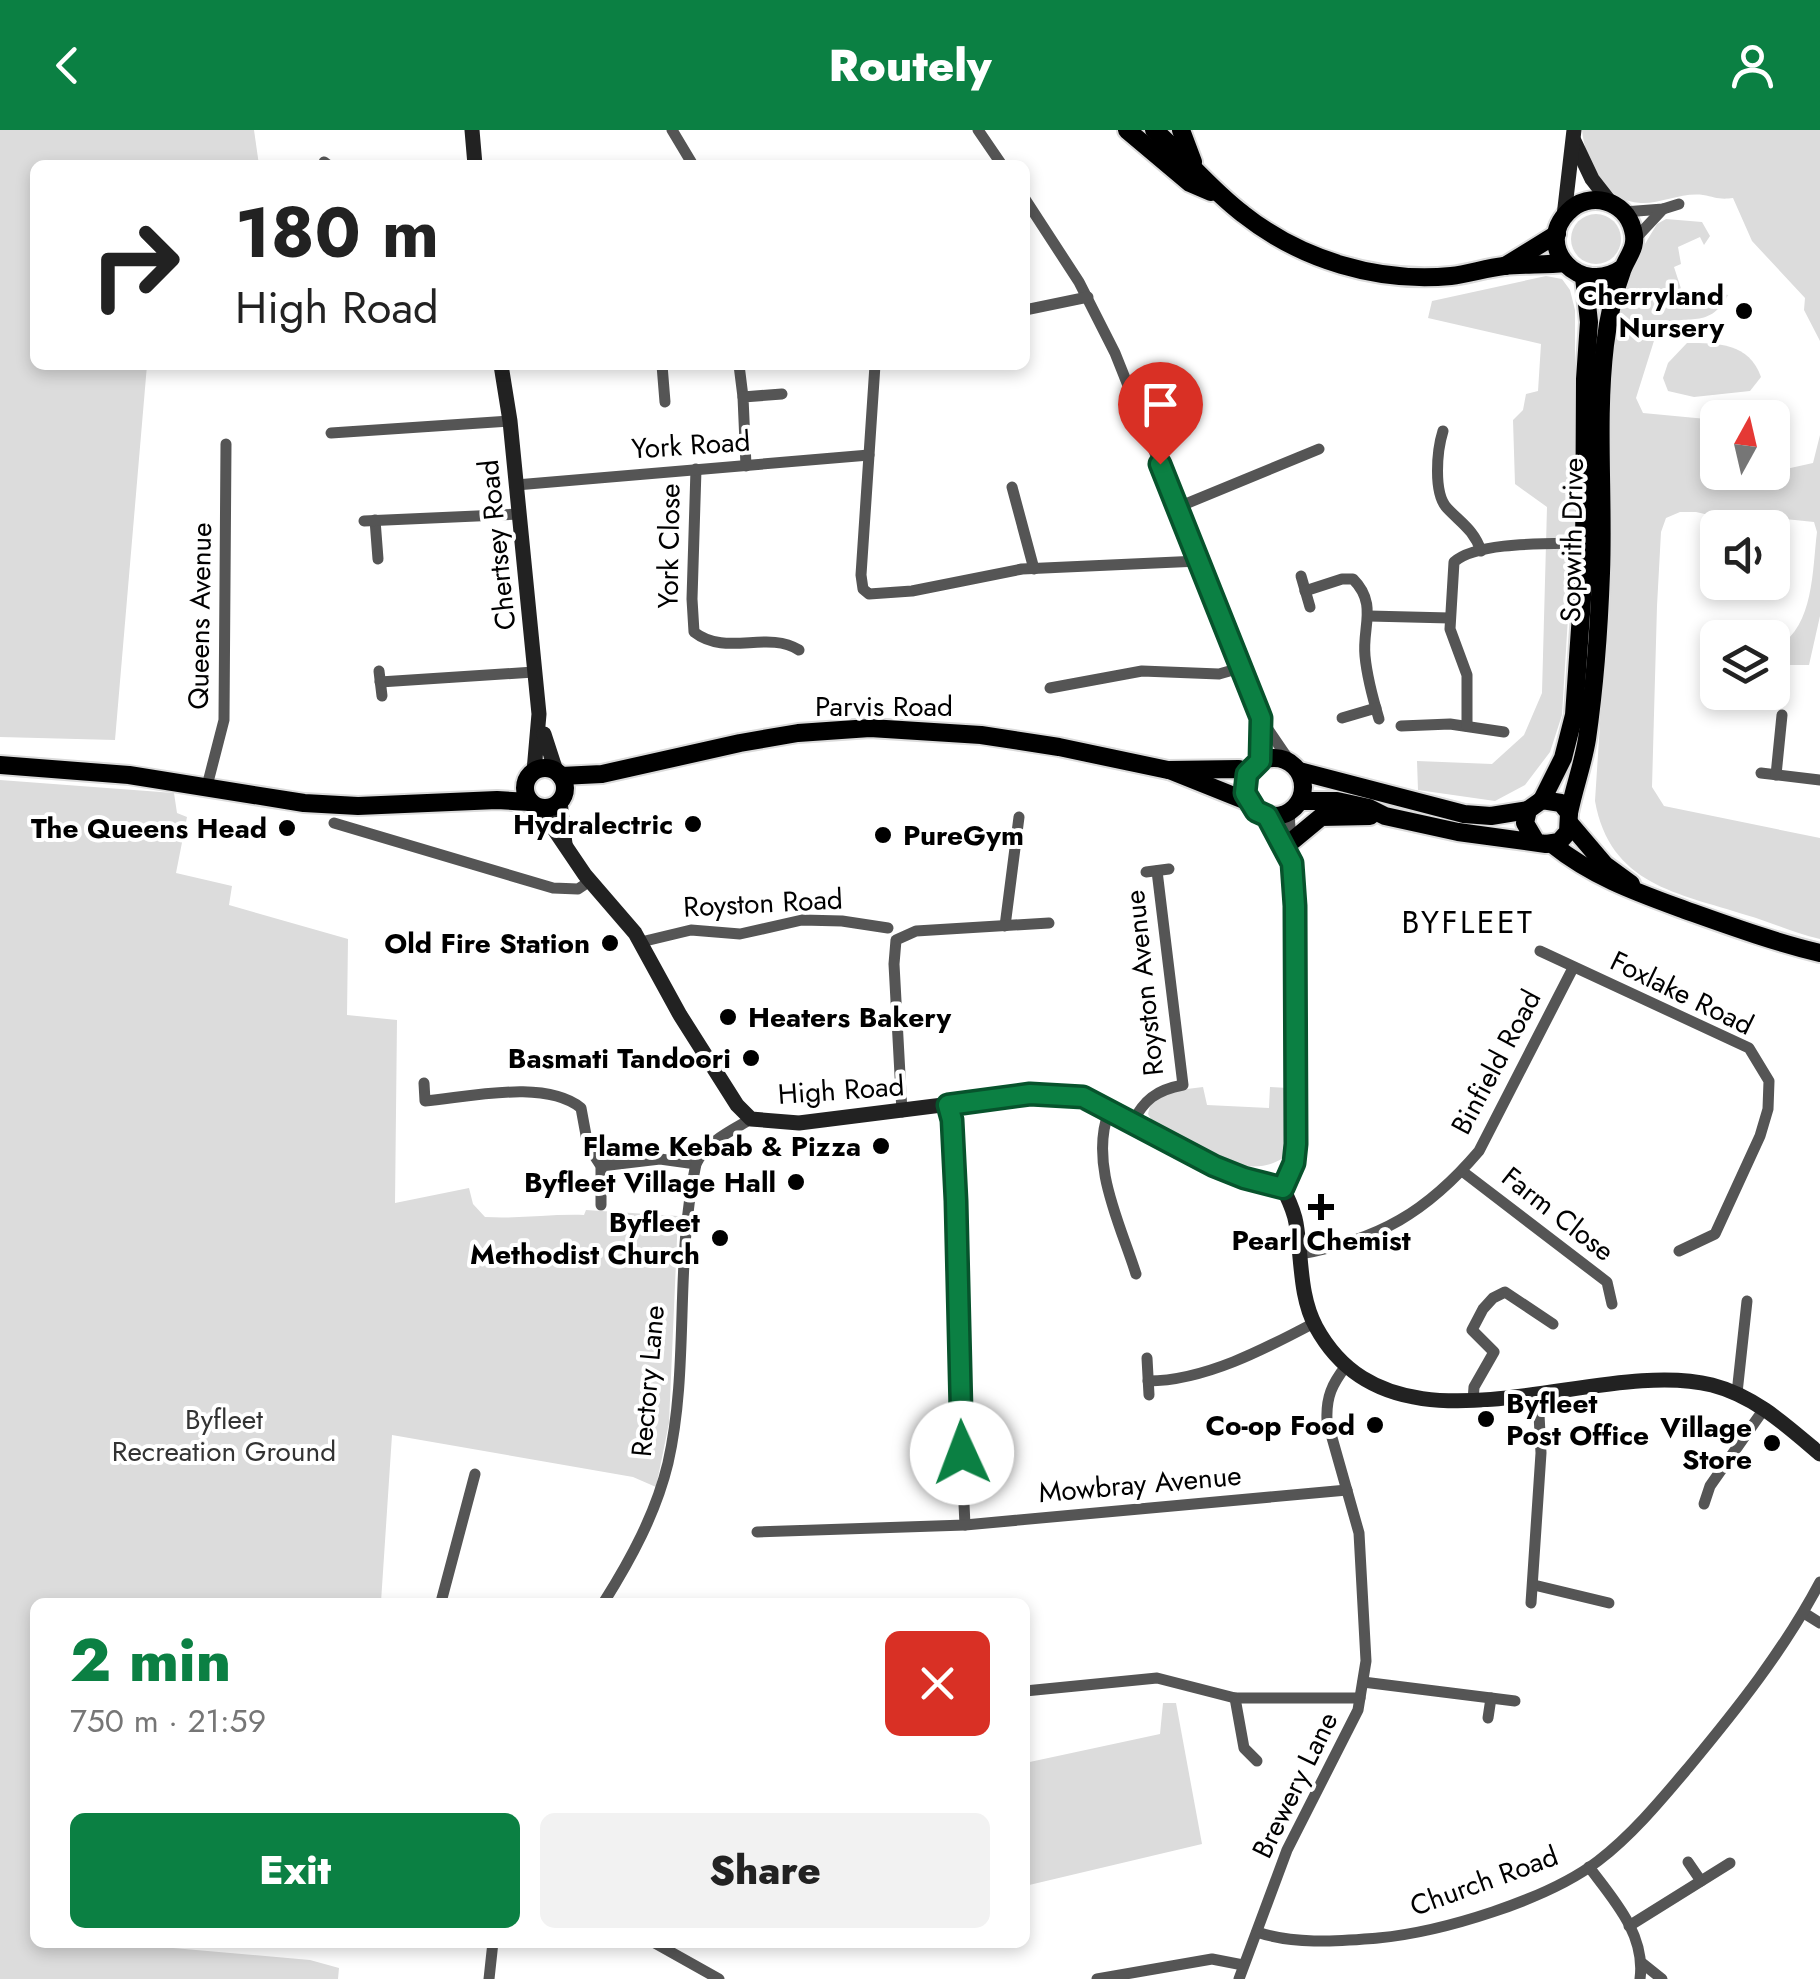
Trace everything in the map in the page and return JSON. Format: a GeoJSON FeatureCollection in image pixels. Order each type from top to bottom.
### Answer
{"type":"FeatureCollection","features":[{"type":"Feature","properties":{"kind":"main road"},"geometry":{"type":"LineString","coordinates":[[1128,130],[1190,183],[1220,196]]}},
{"type":"Feature","properties":{"kind":"main road"},"geometry":{"type":"LineString","coordinates":[[1154,130],[1168,130]]}},
{"type":"Feature","properties":{"kind":"main road"},"geometry":{"type":"LineString","coordinates":[[1154,130],[1220,196],[1248,218],[1322,258],[1401,278],[1504,266],[1565,264]]}},
{"type":"Feature","properties":{"kind":"main road"},"geometry":{"type":"LineString","coordinates":[[1181,130],[1188,153],[1204,179]]}},
{"type":"Feature","properties":{"kind":"main road"},"geometry":{"type":"LineString","coordinates":[[1504,266],[1560,225],[1584,201],[1617,207],[1632,224],[1635,240]]}},
{"type":"Feature","properties":{"kind":"main road"},"geometry":{"type":"LineString","coordinates":[[1560,225],[1559,254],[1565,264],[1584,276],[1604,278],[1622,268]]}},
{"type":"Feature","properties":{"kind":"main road","name":"Sopwith Drive"},"geometry":{"type":"LineString","coordinates":[[1570,819],[1586,744],[1596,664],[1608,322],[1622,268],[1634,250],[1635,240]]}},
{"type":"Feature","properties":{"kind":"main road","name":"Sopwith Drive"},"geometry":{"type":"LineString","coordinates":[[1535,805],[1557,774],[1571,730],[1584,543],[1589,322],[1584,276]]}},
{"type":"Feature","properties":{"kind":"main road","name":"Parvis Road"},"geometry":{"type":"LineString","coordinates":[[560,785],[740,743],[870,728],[982,735],[1059,747],[1168,770],[1249,802]]}},
{"type":"Feature","properties":{"kind":"main road"},"geometry":{"type":"LineString","coordinates":[[1385,816],[1337,801],[1294,806],[1267,816],[1249,802],[1245,793],[1254,767],[1281,758],[1295,767],[1464,814],[1491,816],[1555,800],[1605,865],[1648,896]]}},
{"type":"Feature","properties":{"kind":"main road"},"geometry":{"type":"LineString","coordinates":[[0,765],[86,770],[208,786],[258,797],[358,806],[482,801],[532,791],[545,768],[560,785],[550,808],[532,791]]}},
{"type":"Feature","properties":{"kind":"main road","name":"Parvis Road"},"geometry":{"type":"LineString","coordinates":[[1168,770],[1254,767]]}},
{"type":"Feature","properties":{"kind":"main road"},"geometry":{"type":"LineString","coordinates":[[1294,806],[1303,781],[1295,767]]}},
{"type":"Feature","properties":{"kind":"main road"},"geometry":{"type":"LineString","coordinates":[[1535,805],[1525,823],[1543,842],[1600,878],[1746,932],[1820,953]]}},
{"type":"Feature","properties":{"kind":"main road"},"geometry":{"type":"LineString","coordinates":[[1292,840],[1321,818],[1385,816],[1487,837],[1543,842],[1564,838],[1570,819]]}},
{"type":"Feature","properties":{"kind":"street"},"geometry":{"type":"LineString","coordinates":[[472,130],[474,160]]}},
{"type":"Feature","properties":{"kind":"street"},"geometry":{"type":"LineString","coordinates":[[672,130],[690,160]]}},
{"type":"Feature","properties":{"kind":"street"},"geometry":{"type":"LineString","coordinates":[[978,130],[999,160]]}},
{"type":"Feature","properties":{"kind":"street"},"geometry":{"type":"LineString","coordinates":[[1574,136],[1592,180],[1617,207],[1663,209],[1679,204]]}},
{"type":"Feature","properties":{"kind":"street"},"geometry":{"type":"LineString","coordinates":[[1560,225],[1574,136]]}},
{"type":"Feature","properties":{"kind":"street"},"geometry":{"type":"LineString","coordinates":[[1030,207],[1088,297],[1115,353],[1261,718],[1295,767]]}},
{"type":"Feature","properties":{"kind":"street","name":"Sopwith Drive"},"geometry":{"type":"LineString","coordinates":[[1635,240],[1663,209]]}},
{"type":"Feature","properties":{"kind":"street"},"geometry":{"type":"LineString","coordinates":[[1030,309],[1088,297]]}},
{"type":"Feature","properties":{"kind":"street","name":"Chertsey Road"},"geometry":{"type":"LineString","coordinates":[[502,370],[540,721],[560,785]]}},
{"type":"Feature","properties":{"kind":"street"},"geometry":{"type":"LineString","coordinates":[[662,370],[665,402]]}},
{"type":"Feature","properties":{"kind":"street"},"geometry":{"type":"LineString","coordinates":[[740,370],[746,466]]}},
{"type":"Feature","properties":{"kind":"street"},"geometry":{"type":"LineString","coordinates":[[875,370],[861,575],[863,588],[869,594],[912,591],[1034,568],[1199,561]]}},
{"type":"Feature","properties":{"kind":"street"},"geometry":{"type":"LineString","coordinates":[[743,397],[782,394]]}},
{"type":"Feature","properties":{"kind":"street"},"geometry":{"type":"LineString","coordinates":[[344,418],[338,433],[510,421]]}},
{"type":"Feature","properties":{"kind":"street"},"geometry":{"type":"LineString","coordinates":[[1443,431],[1440,496],[1444,506],[1469,527],[1481,551]]}},
{"type":"Feature","properties":{"kind":"street","name":"Queens Avenue"},"geometry":{"type":"LineString","coordinates":[[208,786],[224,720],[226,444]]}},
{"type":"Feature","properties":{"kind":"street"},"geometry":{"type":"LineString","coordinates":[[1178,507],[1318,449]]}},
{"type":"Feature","properties":{"kind":"street","name":"York Road"},"geometry":{"type":"LineString","coordinates":[[516,485],[869,455]]}},
{"type":"Feature","properties":{"kind":"street","name":"York Close"},"geometry":{"type":"LineString","coordinates":[[696,470],[694,632],[706,641],[728,645],[774,642],[800,650]]}},
{"type":"Feature","properties":{"kind":"street"},"geometry":{"type":"LineString","coordinates":[[1012,486],[1034,568]]}},
{"type":"Feature","properties":{"kind":"street"},"geometry":{"type":"LineString","coordinates":[[378,560],[370,520],[520,514]]}},
{"type":"Feature","properties":{"kind":"street"},"geometry":{"type":"LineString","coordinates":[[1468,726],[1467,676],[1450,630],[1454,562],[1462,554],[1481,551],[1584,543]]}},
{"type":"Feature","properties":{"kind":"street"},"geometry":{"type":"LineString","coordinates":[[1301,576],[1310,607]]}},
{"type":"Feature","properties":{"kind":"street"},"geometry":{"type":"LineString","coordinates":[[1305,591],[1354,579],[1370,616],[1364,653],[1378,714],[1342,718]]}},
{"type":"Feature","properties":{"kind":"street"},"geometry":{"type":"LineString","coordinates":[[1370,616],[1450,618]]}},
{"type":"Feature","properties":{"kind":"street"},"geometry":{"type":"LineString","coordinates":[[1050,688],[1142,671],[1219,674],[1240,668]]}},
{"type":"Feature","properties":{"kind":"street"},"geometry":{"type":"LineString","coordinates":[[380,683],[534,672]]}},
{"type":"Feature","properties":{"kind":"street"},"geometry":{"type":"LineString","coordinates":[[1776,775],[1782,715]]}},
{"type":"Feature","properties":{"kind":"street"},"geometry":{"type":"LineString","coordinates":[[1254,767],[1261,718]]}},
{"type":"Feature","properties":{"kind":"street","name":"Chertsey Road"},"geometry":{"type":"LineString","coordinates":[[532,791],[540,721]]}},
{"type":"Feature","properties":{"kind":"street"},"geometry":{"type":"LineString","coordinates":[[1401,726],[1468,726],[1504,732]]}},
{"type":"Feature","properties":{"kind":"street"},"geometry":{"type":"LineString","coordinates":[[1761,773],[1820,780]]}},
{"type":"Feature","properties":{"kind":"street","name":"High Road"},"geometry":{"type":"LineString","coordinates":[[560,785],[566,848]]}},
{"type":"Feature","properties":{"kind":"street","name":"High Road"},"geometry":{"type":"LineString","coordinates":[[532,791],[566,848],[641,942],[680,1014],[737,1104],[751,1119],[800,1123],[1030,1094],[1066,1094],[1083,1097],[1214,1166],[1283,1188]]}},
{"type":"Feature","properties":{"kind":"street"},"geometry":{"type":"LineString","coordinates":[[1294,806],[1296,1144],[1294,1163],[1283,1188],[1294,1211],[1314,1323],[1346,1366],[1368,1380],[1408,1394],[1453,1402],[1660,1378],[1693,1382],[1737,1393],[1764,1409],[1820,1454]]}},
{"type":"Feature","properties":{"kind":"street"},"geometry":{"type":"LineString","coordinates":[[1267,816],[1292,863]]}},
{"type":"Feature","properties":{"kind":"street"},"geometry":{"type":"LineString","coordinates":[[1004,926],[1019,817]]}},
{"type":"Feature","properties":{"kind":"street"},"geometry":{"type":"LineString","coordinates":[[334,823],[552,888],[578,889],[590,881]]}},
{"type":"Feature","properties":{"kind":"street","name":"Royston Avenue"},"geometry":{"type":"LineString","coordinates":[[1132,1123],[1142,1104],[1154,1094],[1182,1084],[1157,871]]}},
{"type":"Feature","properties":{"kind":"street","name":"Royston Road"},"geometry":{"type":"LineString","coordinates":[[641,942],[690,930],[740,934],[802,920],[888,928]]}},
{"type":"Feature","properties":{"kind":"street"},"geometry":{"type":"LineString","coordinates":[[902,1112],[896,940],[916,931],[1049,923]]}},
{"type":"Feature","properties":{"kind":"street","name":"Foxlake Road"},"geometry":{"type":"LineString","coordinates":[[1540,951],[1749,1048],[1769,1080],[1768,1110],[1760,1136],[1714,1234],[1678,1251]]}},
{"type":"Feature","properties":{"kind":"street","name":"Binfield Road"},"geometry":{"type":"LineString","coordinates":[[1300,1254],[1340,1247],[1388,1228],[1416,1211],[1462,1172],[1479,1151],[1573,968]]}},
{"type":"Feature","properties":{"kind":"street"},"geometry":{"type":"LineString","coordinates":[[424,1083],[425,1100],[542,1091],[572,1100],[582,1108],[588,1146],[601,1166],[601,1205]]}},
{"type":"Feature","properties":{"kind":"street"},"geometry":{"type":"LineString","coordinates":[[948,1105],[956,1201],[964,1525]]}},
{"type":"Feature","properties":{"kind":"street"},"geometry":{"type":"LineString","coordinates":[[1109,1111],[1102,1130],[1101,1161],[1136,1274]]}},
{"type":"Feature","properties":{"kind":"street"},"geometry":{"type":"LineString","coordinates":[[601,1166],[660,1159],[696,1164],[703,1151],[751,1119]]}},
{"type":"Feature","properties":{"kind":"street","name":"Rectory Lane"},"geometry":{"type":"LineString","coordinates":[[606,1598],[642,1533],[667,1466],[677,1402],[683,1253],[696,1164]]}},
{"type":"Feature","properties":{"kind":"street","name":"Farm Close"},"geometry":{"type":"LineString","coordinates":[[1462,1172],[1607,1282],[1612,1304]]}},
{"type":"Feature","properties":{"kind":"street"},"geometry":{"type":"LineString","coordinates":[[1130,1255],[1144,1250]]}},
{"type":"Feature","properties":{"kind":"street"},"geometry":{"type":"LineString","coordinates":[[1473,1401],[1474,1387],[1494,1352],[1472,1330],[1494,1298],[1505,1292],[1552,1324]]}},
{"type":"Feature","properties":{"kind":"street"},"geometry":{"type":"LineString","coordinates":[[1737,1393],[1747,1302]]}},
{"type":"Feature","properties":{"kind":"street"},"geometry":{"type":"LineString","coordinates":[[1148,1381],[1171,1380],[1219,1364],[1314,1323]]}},
{"type":"Feature","properties":{"kind":"street"},"geometry":{"type":"LineString","coordinates":[[1147,1358],[1149,1396]]}},
{"type":"Feature","properties":{"kind":"street","name":"Brewery Lane"},"geometry":{"type":"LineString","coordinates":[[1257,1932],[1288,1850],[1346,1740],[1363,1682],[1365,1611],[1359,1533],[1326,1404],[1332,1386],[1346,1366]]}},
{"type":"Feature","properties":{"kind":"street"},"geometry":{"type":"LineString","coordinates":[[1531,1602],[1541,1453],[1538,1395]]}},
{"type":"Feature","properties":{"kind":"street"},"geometry":{"type":"LineString","coordinates":[[1704,1504],[1710,1486],[1764,1409]]}},
{"type":"Feature","properties":{"kind":"street"},"geometry":{"type":"LineString","coordinates":[[443,1598],[475,1474]]}},
{"type":"Feature","properties":{"kind":"street","name":"Mowbray Avenue"},"geometry":{"type":"LineString","coordinates":[[757,1532],[964,1525],[1347,1490]]}},
{"type":"Feature","properties":{"kind":"street","name":"Church Road"},"geometry":{"type":"LineString","coordinates":[[1257,1932],[1282,1940],[1409,1935],[1512,1904],[1589,1867],[1634,1828],[1670,1789],[1762,1675],[1820,1582]]}},
{"type":"Feature","properties":{"kind":"street"},"geometry":{"type":"LineString","coordinates":[[1534,1584],[1609,1603]]}},
{"type":"Feature","properties":{"kind":"street"},"geometry":{"type":"LineString","coordinates":[[1804,1613],[1820,1623]]}},
{"type":"Feature","properties":{"kind":"street"},"geometry":{"type":"LineString","coordinates":[[1030,1691],[1157,1678],[1235,1698],[1360,1698]]}},
{"type":"Feature","properties":{"kind":"street"},"geometry":{"type":"LineString","coordinates":[[1363,1682],[1515,1701]]}},
{"type":"Feature","properties":{"kind":"street"},"geometry":{"type":"LineString","coordinates":[[1235,1698],[1244,1748],[1257,1761]]}},
{"type":"Feature","properties":{"kind":"street"},"geometry":{"type":"LineString","coordinates":[[1488,1718],[1491,1698]]}},
{"type":"Feature","properties":{"kind":"street"},"geometry":{"type":"LineString","coordinates":[[1688,1862],[1701,1881]]}},
{"type":"Feature","properties":{"kind":"street"},"geometry":{"type":"LineString","coordinates":[[1629,1926],[1730,1863]]}},
{"type":"Feature","properties":{"kind":"street"},"geometry":{"type":"LineString","coordinates":[[1589,1867],[1638,1942],[1640,1979]]}},
{"type":"Feature","properties":{"kind":"street"},"geometry":{"type":"LineString","coordinates":[[1239,1979],[1257,1932]]}},
{"type":"Feature","properties":{"kind":"street"},"geometry":{"type":"LineString","coordinates":[[490,1979],[493,1948]]}},
{"type":"Feature","properties":{"kind":"street"},"geometry":{"type":"LineString","coordinates":[[665,1948],[719,1979]]}},
{"type":"Feature","properties":{"kind":"street"},"geometry":{"type":"LineString","coordinates":[[1098,1979],[1212,1959],[1242,1965]]}},
{"type":"Feature","properties":{"kind":"street"},"geometry":{"type":"LineString","coordinates":[[1642,1963],[1662,1979]]}},
{"type":"Feature","properties":{"kind":"green space"},"geometry":{"type":"Polygon","coordinates":[[[0,130],[254,130],[258,160],[30,160],[30,370],[147,370],[115,740],[0,737],[0,130]]]}},
{"type":"Feature","properties":{"kind":"green space"},"geometry":{"type":"Polygon","coordinates":[[[1582,130],[1820,130],[1820,341],[1804,310],[1805,298],[1752,241],[1733,198],[1695,195],[1648,203],[1628,201],[1599,178],[1587,154],[1582,130]]]}},
{"type":"Feature","properties":{"kind":"green space"},"geometry":{"type":"Polygon","coordinates":[[[1596,214],[1613,222],[1621,239],[1613,256],[1596,264],[1579,256],[1571,239],[1579,222],[1596,214]]]}},
{"type":"Feature","properties":{"kind":"green space"},"geometry":{"type":"Polygon","coordinates":[[[1666,219],[1702,222],[1710,236],[1704,245],[1700,237],[1678,247],[1681,264],[1674,267],[1687,307],[1728,295],[1712,314],[1658,328],[1636,398],[1643,413],[1700,418],[1700,490],[1790,490],[1790,468],[1813,463],[1820,435],[1820,616],[1809,665],[1790,665],[1790,636],[1804,615],[1812,582],[1817,532],[1814,522],[1790,519],[1790,510],[1700,510],[1666,518],[1661,532],[1657,606],[1652,787],[1664,806],[1820,838],[1820,939],[1696,900],[1651,881],[1615,851],[1595,801],[1604,661],[1607,387],[1613,323],[1628,272],[1657,224],[1666,219]]]}},
{"type":"Feature","properties":{"kind":"green space"},"geometry":{"type":"Polygon","coordinates":[[[1546,276],[1562,279],[1570,290],[1575,310],[1575,503],[1562,715],[1550,752],[1525,785],[1495,801],[1418,790],[1417,761],[1492,764],[1524,735],[1542,693],[1547,507],[1515,484],[1513,420],[1523,410],[1526,394],[1538,391],[1541,344],[1428,318],[1432,301],[1546,276]]]}},
{"type":"Feature","properties":{"kind":"green space"},"geometry":{"type":"Polygon","coordinates":[[[1687,343],[1721,345],[1740,351],[1749,357],[1761,377],[1750,391],[1694,397],[1668,391],[1663,378],[1668,363],[1687,343]]]}},
{"type":"Feature","properties":{"kind":"green space","name":"Byfleet Recreation Ground"},"geometry":{"type":"Polygon","coordinates":[[[0,780],[174,793],[177,813],[187,817],[176,873],[232,886],[229,905],[348,939],[347,1015],[397,1020],[395,1203],[469,1188],[473,1204],[485,1217],[584,1215],[586,1210],[678,1216],[669,1423],[656,1487],[633,1477],[392,1435],[381,1598],[30,1598],[30,1948],[173,1948],[310,1960],[339,1968],[338,1979],[0,1979],[0,780]]]}},
{"type":"Feature","properties":{"kind":"green space"},"geometry":{"type":"Polygon","coordinates":[[[1203,1087],[1207,1105],[1269,1108],[1270,1087],[1288,1088],[1289,1153],[1256,1167],[1238,1165],[1202,1150],[1152,1121],[1148,1114],[1150,1106],[1160,1097],[1203,1087]]]}},
{"type":"Feature","properties":{"kind":"green space"},"geometry":{"type":"Polygon","coordinates":[[[1163,1703],[1176,1703],[1202,1844],[1030,1885],[1030,1762],[1160,1734],[1163,1703]]]}},
{"type":"Feature","properties":{"kind":"place","name":"Cherryland Nursery"},"geometry":{"type":"Point","coordinates":[1744,311]}},
{"type":"Feature","properties":{"kind":"place","name":"Hydralectric"},"geometry":{"type":"Point","coordinates":[693,824]}},
{"type":"Feature","properties":{"kind":"place","name":"The Queens Head"},"geometry":{"type":"Point","coordinates":[287,828]}},
{"type":"Feature","properties":{"kind":"place","name":"PureGym"},"geometry":{"type":"Point","coordinates":[883,835]}},
{"type":"Feature","properties":{"kind":"place","name":"Old Fire Station"},"geometry":{"type":"Point","coordinates":[610,943]}},
{"type":"Feature","properties":{"kind":"place","name":"Heaters Bakery"},"geometry":{"type":"Point","coordinates":[728,1017]}},
{"type":"Feature","properties":{"kind":"place","name":"Basmati Tandoori"},"geometry":{"type":"Point","coordinates":[751,1058]}},
{"type":"Feature","properties":{"kind":"place","name":"Flame Kebab & Pizza"},"geometry":{"type":"Point","coordinates":[881,1146]}},
{"type":"Feature","properties":{"kind":"place","name":"Byfleet Village Hall"},"geometry":{"type":"Point","coordinates":[796,1182]}},
{"type":"Feature","properties":{"kind":"place","name":"Pearl Chemist"},"geometry":{"type":"Point","coordinates":[1321,1207]}},
{"type":"Feature","properties":{"kind":"place","name":"Byfleet Methodist Church"},"geometry":{"type":"Point","coordinates":[720,1238]}},
{"type":"Feature","properties":{"kind":"place","name":"Byfleet Post Office"},"geometry":{"type":"Point","coordinates":[1486,1419]}},
{"type":"Feature","properties":{"kind":"place","name":"Co-op Food"},"geometry":{"type":"Point","coordinates":[1375,1425]}},
{"type":"Feature","properties":{"kind":"place","name":"Village Store"},"geometry":{"type":"Point","coordinates":[1772,1443]}},
{"type":"Feature","properties":{"kind":"district","name":"BYFLEET"},"geometry":{"type":"Point","coordinates":[1468,922]}},
{"type":"Feature","properties":{"kind":"route"},"geometry":{"type":"LineString","coordinates":[[962,1453],[956,1201],[948,1105],[1030,1094],[1083,1097],[1214,1166],[1283,1188],[1296,1154],[1292,863],[1267,816],[1256,811],[1245,793],[1247,774],[1260,761],[1261,718],[1160,464]]}}]}
